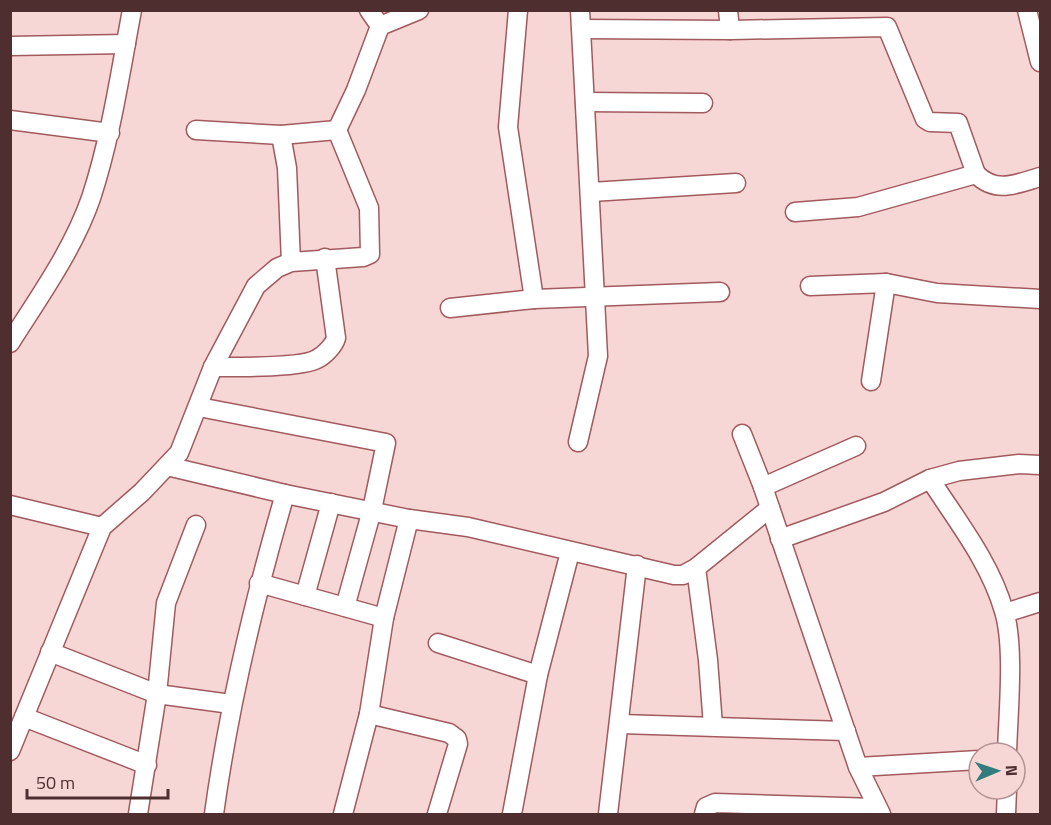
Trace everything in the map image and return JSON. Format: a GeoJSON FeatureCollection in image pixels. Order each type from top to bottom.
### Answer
{"type":"FeatureCollection","features":[{"type":"Feature","properties":{"kind":"street"},"geometry":{"type":"LineString","coordinates":[[10,343],[78,226],[90,200],[110,133],[132,10]]}},
{"type":"Feature","properties":{"kind":"street"},"geometry":{"type":"LineString","coordinates":[[369,10],[380,26]]}},
{"type":"Feature","properties":{"kind":"street"},"geometry":{"type":"LineString","coordinates":[[10,751],[102,527],[179,453],[213,367],[256,286],[277,268],[291,262],[367,256],[371,250],[369,208],[337,130],[356,90],[380,26],[418,10]]}},
{"type":"Feature","properties":{"kind":"street"},"geometry":{"type":"LineString","coordinates":[[518,10],[508,127],[534,299]]}},
{"type":"Feature","properties":{"kind":"street"},"geometry":{"type":"LineString","coordinates":[[728,10],[730,30]]}},
{"type":"Feature","properties":{"kind":"street"},"geometry":{"type":"LineString","coordinates":[[1027,10],[1041,62]]}},
{"type":"Feature","properties":{"kind":"street"},"geometry":{"type":"LineString","coordinates":[[578,442],[598,356],[581,20],[730,30],[860,19],[887,27],[925,119],[930,122],[958,123],[976,174],[992,186],[1003,188],[1041,177]]}},
{"type":"Feature","properties":{"kind":"street"},"geometry":{"type":"LineString","coordinates":[[10,46],[126,44]]}},
{"type":"Feature","properties":{"kind":"street"},"geometry":{"type":"LineString","coordinates":[[585,102],[703,103]]}},
{"type":"Feature","properties":{"kind":"street"},"geometry":{"type":"LineString","coordinates":[[10,120],[110,133]]}},
{"type":"Feature","properties":{"kind":"street"},"geometry":{"type":"LineString","coordinates":[[196,130],[281,135],[337,130]]}},
{"type":"Feature","properties":{"kind":"street"},"geometry":{"type":"LineString","coordinates":[[281,135],[287,168],[291,262]]}},
{"type":"Feature","properties":{"kind":"street"},"geometry":{"type":"LineString","coordinates":[[795,212],[858,207],[976,174]]}},
{"type":"Feature","properties":{"kind":"street"},"geometry":{"type":"LineString","coordinates":[[591,192],[736,183]]}},
{"type":"Feature","properties":{"kind":"street"},"geometry":{"type":"LineString","coordinates":[[213,367],[263,366],[312,361],[320,357],[336,338],[325,258]]}},
{"type":"Feature","properties":{"kind":"street"},"geometry":{"type":"LineString","coordinates":[[871,381],[886,283]]}},
{"type":"Feature","properties":{"kind":"street"},"geometry":{"type":"LineString","coordinates":[[810,286],[886,283],[937,293],[1041,299]]}},
{"type":"Feature","properties":{"kind":"street"},"geometry":{"type":"LineString","coordinates":[[450,309],[534,299],[720,292]]}},
{"type":"Feature","properties":{"kind":"street"},"geometry":{"type":"LineString","coordinates":[[199,407],[386,443],[372,510],[345,607]]}},
{"type":"Feature","properties":{"kind":"street"},"geometry":{"type":"LineString","coordinates":[[704,814],[706,807],[715,803],[878,811],[858,767],[763,487],[742,434]]}},
{"type":"Feature","properties":{"kind":"street"},"geometry":{"type":"LineString","coordinates":[[763,487],[856,446]]}},
{"type":"Feature","properties":{"kind":"street"},"geometry":{"type":"LineString","coordinates":[[780,539],[884,502],[930,479],[980,468],[1041,465]]}},
{"type":"Feature","properties":{"kind":"street"},"geometry":{"type":"LineString","coordinates":[[167,466],[285,494],[409,519],[468,527],[674,575],[683,575],[696,568],[770,508]]}},
{"type":"Feature","properties":{"kind":"street"},"geometry":{"type":"LineString","coordinates":[[930,479],[978,553],[1005,613],[1009,666],[1007,741]]}},
{"type":"Feature","properties":{"kind":"street"},"geometry":{"type":"LineString","coordinates":[[214,814],[231,704],[259,583],[285,494]]}},
{"type":"Feature","properties":{"kind":"street"},"geometry":{"type":"LineString","coordinates":[[305,596],[332,503]]}},
{"type":"Feature","properties":{"kind":"street"},"geometry":{"type":"LineString","coordinates":[[10,505],[102,527]]}},
{"type":"Feature","properties":{"kind":"street"},"geometry":{"type":"LineString","coordinates":[[343,814],[369,714],[384,618],[409,519]]}},
{"type":"Feature","properties":{"kind":"street"},"geometry":{"type":"LineString","coordinates":[[138,814],[157,694],[166,603],[196,525]]}},
{"type":"Feature","properties":{"kind":"street"},"geometry":{"type":"LineString","coordinates":[[512,814],[538,675],[570,552]]}},
{"type":"Feature","properties":{"kind":"street"},"geometry":{"type":"LineString","coordinates":[[608,814],[637,565]]}},
{"type":"Feature","properties":{"kind":"street"},"geometry":{"type":"LineString","coordinates":[[696,568],[708,660],[712,726]]}},
{"type":"Feature","properties":{"kind":"street"},"geometry":{"type":"LineString","coordinates":[[259,583],[384,618]]}},
{"type":"Feature","properties":{"kind":"street"},"geometry":{"type":"LineString","coordinates":[[1005,613],[1041,602]]}},
{"type":"Feature","properties":{"kind":"street"},"geometry":{"type":"LineString","coordinates":[[438,643],[538,675]]}},
{"type":"Feature","properties":{"kind":"street"},"geometry":{"type":"LineString","coordinates":[[50,652],[157,694],[231,704]]}},
{"type":"Feature","properties":{"kind":"street"},"geometry":{"type":"LineString","coordinates":[[369,714],[449,733],[457,739],[458,744],[437,814]]}},
{"type":"Feature","properties":{"kind":"street"},"geometry":{"type":"LineString","coordinates":[[24,717],[147,765]]}},
{"type":"Feature","properties":{"kind":"street"},"geometry":{"type":"LineString","coordinates":[[620,724],[846,731]]}},
{"type":"Feature","properties":{"kind":"street"},"geometry":{"type":"LineString","coordinates":[[858,767],[967,761]]}}]}
